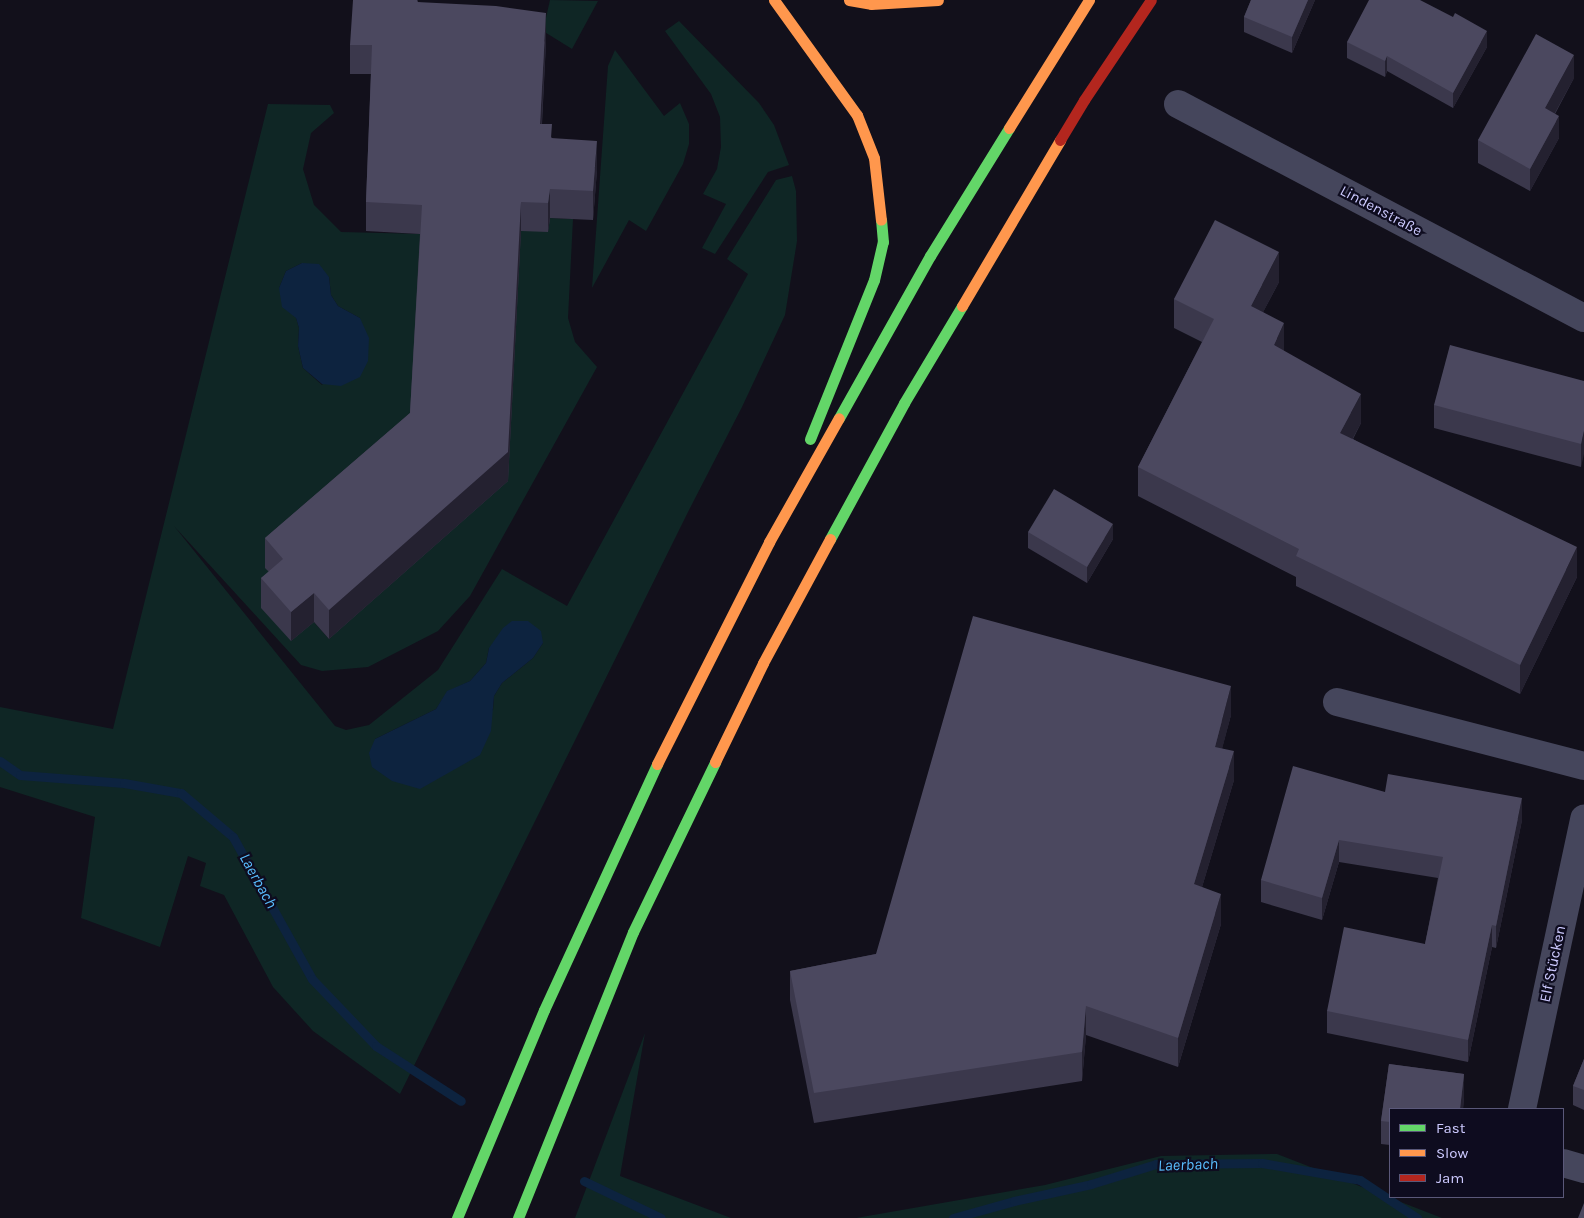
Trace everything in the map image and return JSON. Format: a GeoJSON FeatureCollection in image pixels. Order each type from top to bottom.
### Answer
{"type":"FeatureCollection","features":[{"type":"Feature","properties":{"kind":"highway"},"geometry":{"type":"LineString","coordinates":[[769,542],[874,280],[883,242],[874,158],[857,114],[774,0]]}},
{"type":"Feature","properties":{"kind":"highway"},"geometry":{"type":"LineString","coordinates":[[849,0],[871,4],[938,0]]}},
{"type":"Feature","properties":{"kind":"highway"},"geometry":{"type":"LineString","coordinates":[[457,1218],[544,1010],[655,768],[769,542],[930,256],[1089,0]]}},
{"type":"Feature","properties":{"kind":"highway"},"geometry":{"type":"LineString","coordinates":[[518,1218],[633,932],[763,663],[904,403],[1084,100],[1151,0]]}},
{"type":"Feature","properties":{"kind":"street","name":"Lindenstraße"},"geometry":{"type":"LineString","coordinates":[[1178,104],[1584,318]]}},
{"type":"Feature","properties":{"kind":"street"},"geometry":{"type":"LineString","coordinates":[[1337,702],[1584,766]]}},
{"type":"Feature","properties":{"kind":"street","name":"Elf Stücken"},"geometry":{"type":"LineString","coordinates":[[1522,1108],[1584,819]]}},
{"type":"Feature","properties":{"kind":"street"},"geometry":{"type":"LineString","coordinates":[[1564,1163],[1584,1169]]}},
{"type":"Feature","properties":{"kind":"green space"},"geometry":{"type":"Polygon","coordinates":[[[550,0],[598,1],[572,49],[543,31],[550,0]]]}},
{"type":"Feature","properties":{"kind":"green space"},"geometry":{"type":"Polygon","coordinates":[[[679,21],[759,103],[774,125],[789,165],[768,172],[715,254],[702,248],[726,204],[703,194],[717,169],[721,147],[720,117],[711,94],[665,31],[679,21]]]}},
{"type":"Feature","properties":{"kind":"green space"},"geometry":{"type":"Polygon","coordinates":[[[615,50],[664,116],[680,103],[689,124],[689,144],[683,164],[646,231],[629,220],[592,288],[608,66],[615,50]]]}},
{"type":"Feature","properties":{"kind":"green space"},"geometry":{"type":"Polygon","coordinates":[[[268,104],[330,105],[334,113],[311,133],[303,169],[314,205],[341,232],[422,234],[410,443],[265,567],[329,639],[521,231],[550,218],[573,219],[568,318],[575,342],[597,367],[470,596],[438,631],[368,667],[322,671],[301,665],[174,526],[335,726],[346,730],[369,725],[438,670],[502,569],[567,606],[748,274],[727,259],[776,180],[792,176],[796,191],[797,241],[785,315],[742,407],[688,512],[400,1094],[313,1031],[273,987],[224,895],[200,886],[206,863],[188,856],[160,947],[81,918],[95,817],[0,787],[0,707],[113,729],[268,104]],[[302,263],[286,271],[279,288],[296,318],[299,328],[298,346],[303,368],[322,385],[360,318],[338,306],[331,295],[329,277],[302,263]],[[543,643],[489,648],[486,663],[470,681],[447,692],[436,709],[375,739],[493,710],[494,696],[502,683],[533,658],[543,643]]]}},
{"type":"Feature","properties":{"kind":"green space"},"geometry":{"type":"Polygon","coordinates":[[[645,1033],[620,1176],[731,1218],[575,1218],[645,1033]]]}},
{"type":"Feature","properties":{"kind":"green space"},"geometry":{"type":"Polygon","coordinates":[[[1277,1154],[1442,1218],[856,1218],[1045,1185],[1161,1156],[1277,1154]]]}},
{"type":"Feature","properties":{"kind":"water"},"geometry":{"type":"Polygon","coordinates":[[[302,263],[319,264],[329,277],[331,295],[338,306],[360,318],[369,338],[368,361],[360,377],[341,386],[322,384],[303,368],[298,346],[299,328],[296,318],[282,307],[279,288],[286,271],[302,263]]]}},
{"type":"Feature","properties":{"kind":"water"},"geometry":{"type":"Polygon","coordinates":[[[512,621],[528,621],[541,631],[543,643],[533,658],[502,683],[494,696],[491,731],[480,755],[420,789],[392,781],[372,767],[369,753],[375,739],[436,709],[447,691],[470,681],[486,663],[489,648],[503,628],[512,621]]]}},
{"type":"Feature","properties":{"kind":"building"},"geometry":{"type":"Polygon","coordinates":[[[353,0],[417,0],[417,2],[496,6],[546,13],[540,124],[552,124],[551,138],[597,141],[593,191],[550,189],[548,203],[521,202],[508,452],[329,610],[314,593],[291,612],[261,578],[283,559],[265,538],[410,413],[422,205],[366,202],[372,45],[350,45],[353,0]]]}},
{"type":"Feature","properties":{"kind":"building"},"geometry":{"type":"Polygon","coordinates":[[[1251,0],[1308,0],[1292,37],[1244,17],[1251,0]]]}},
{"type":"Feature","properties":{"kind":"building"},"geometry":{"type":"Polygon","coordinates":[[[1369,0],[1420,0],[1453,17],[1455,13],[1487,31],[1453,93],[1387,56],[1385,61],[1347,42],[1369,0]]]}},
{"type":"Feature","properties":{"kind":"building"},"geometry":{"type":"Polygon","coordinates":[[[1536,34],[1574,55],[1545,108],[1559,116],[1530,169],[1478,140],[1536,34]]]}},
{"type":"Feature","properties":{"kind":"building"},"geometry":{"type":"Polygon","coordinates":[[[1215,220],[1279,252],[1251,306],[1284,323],[1274,345],[1361,394],[1340,433],[1577,547],[1520,665],[1296,556],[1299,549],[1138,467],[1214,319],[1174,299],[1215,220]]]}},
{"type":"Feature","properties":{"kind":"building"},"geometry":{"type":"Polygon","coordinates":[[[1450,345],[1584,381],[1584,431],[1581,444],[1434,405],[1450,345]]]}},
{"type":"Feature","properties":{"kind":"building"},"geometry":{"type":"Polygon","coordinates":[[[1054,489],[1113,524],[1087,567],[1028,532],[1054,489]]]}},
{"type":"Feature","properties":{"kind":"building"},"geometry":{"type":"Polygon","coordinates":[[[973,616],[1231,686],[1215,747],[1234,751],[1194,884],[1221,894],[1178,1038],[1086,1006],[1082,1052],[814,1093],[790,971],[876,954],[973,616]]]}},
{"type":"Feature","properties":{"kind":"building"},"geometry":{"type":"Polygon","coordinates":[[[1293,766],[1385,792],[1388,774],[1522,798],[1496,926],[1492,925],[1468,1040],[1327,1011],[1344,927],[1425,944],[1443,857],[1339,840],[1322,898],[1261,880],[1293,766]]]}},
{"type":"Feature","properties":{"kind":"building"},"geometry":{"type":"Polygon","coordinates":[[[1584,1059],[1584,1090],[1573,1086],[1584,1059]]]}},
{"type":"Feature","properties":{"kind":"building"},"geometry":{"type":"Polygon","coordinates":[[[1389,1064],[1464,1074],[1460,1108],[1389,1108],[1389,1122],[1381,1121],[1389,1064]]]}},
{"type":"Feature","properties":{"kind":"building"},"geometry":{"type":"Polygon","coordinates":[[[1584,1203],[1584,1218],[1578,1218],[1584,1203]]]}},
{"type":"Feature","properties":{"kind":"waterway","name":"Laerbach"},"geometry":{"type":"LineString","coordinates":[[0,761],[20,775],[124,783],[181,793],[233,837],[312,979],[376,1046],[461,1101]]}},
{"type":"Feature","properties":{"kind":"waterway","name":"Laerbach"},"geometry":{"type":"LineString","coordinates":[[953,1218],[1014,1201],[1091,1184],[1156,1164],[1262,1163],[1360,1180],[1417,1218]]}},
{"type":"Feature","properties":{"kind":"waterway","name":"Laerbach"},"geometry":{"type":"LineString","coordinates":[[584,1181],[661,1218]]}},
{"type":"Feature","properties":{"kind":"traffic: fast"},"geometry":{"type":"LineString","coordinates":[[839,418],[930,256],[1009,128]]}},
{"type":"Feature","properties":{"kind":"traffic: fast"},"geometry":{"type":"LineString","coordinates":[[810,439],[874,280],[883,242],[881,220]]}},
{"type":"Feature","properties":{"kind":"traffic: fast"},"geometry":{"type":"LineString","coordinates":[[830,539],[904,403],[962,306]]}},
{"type":"Feature","properties":{"kind":"traffic: fast"},"geometry":{"type":"LineString","coordinates":[[518,1218],[633,932],[715,762]]}},
{"type":"Feature","properties":{"kind":"traffic: fast"},"geometry":{"type":"LineString","coordinates":[[457,1218],[544,1010],[657,764]]}},
{"type":"Feature","properties":{"kind":"traffic: slow"},"geometry":{"type":"LineString","coordinates":[[774,0],[857,115],[874,158],[881,220]]}},
{"type":"Feature","properties":{"kind":"traffic: slow"},"geometry":{"type":"LineString","coordinates":[[849,0],[871,4],[938,0]]}},
{"type":"Feature","properties":{"kind":"traffic: slow"},"geometry":{"type":"LineString","coordinates":[[1009,128],[1089,0]]}},
{"type":"Feature","properties":{"kind":"traffic: slow"},"geometry":{"type":"LineString","coordinates":[[962,306],[1060,140]]}},
{"type":"Feature","properties":{"kind":"traffic: slow"},"geometry":{"type":"LineString","coordinates":[[657,764],[769,542],[839,418]]}},
{"type":"Feature","properties":{"kind":"traffic: slow"},"geometry":{"type":"LineString","coordinates":[[715,762],[763,663],[830,539]]}},
{"type":"Feature","properties":{"kind":"traffic: jam"},"geometry":{"type":"LineString","coordinates":[[1060,140],[1084,100],[1151,0]]}}]}
